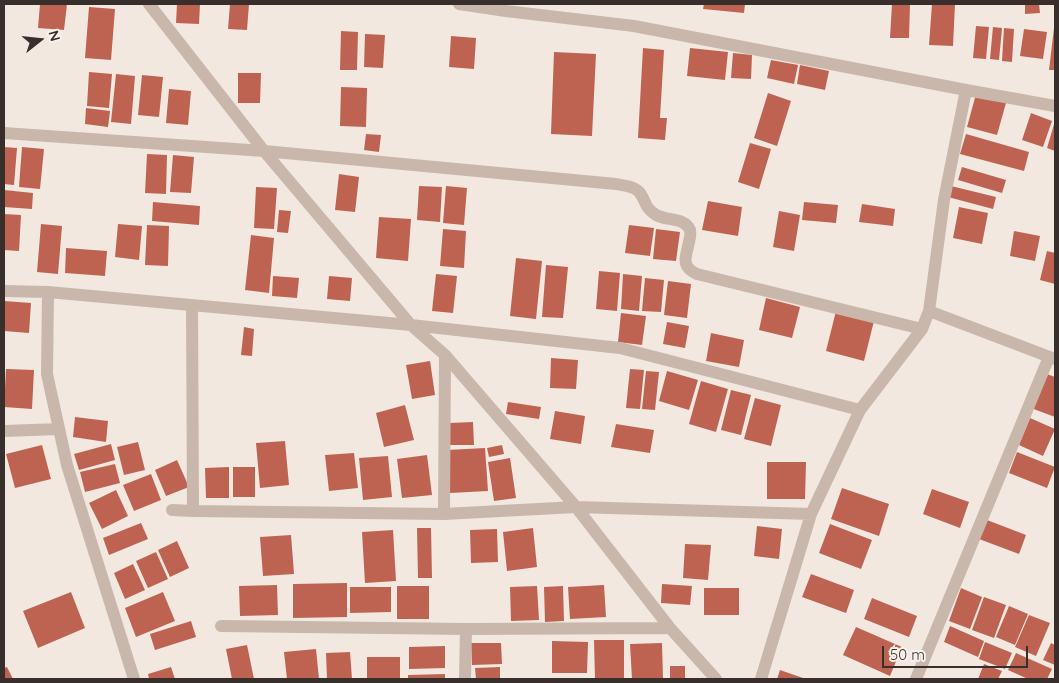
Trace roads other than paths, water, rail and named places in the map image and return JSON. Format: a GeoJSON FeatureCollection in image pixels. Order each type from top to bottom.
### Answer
{"type":"FeatureCollection","features":[{"type":"Feature","properties":{"kind":"street"},"geometry":{"type":"LineString","coordinates":[[149,4],[264,151],[411,325],[445,355],[576,506],[670,628],[716,679]]}},
{"type":"Feature","properties":{"kind":"street"},"geometry":{"type":"LineString","coordinates":[[459,4],[634,26],[1055,106]]}},
{"type":"Feature","properties":{"kind":"street"},"geometry":{"type":"LineString","coordinates":[[761,679],[811,514],[860,410],[922,329],[929,311],[944,200],[966,90]]}},
{"type":"Feature","properties":{"kind":"street"},"geometry":{"type":"LineString","coordinates":[[4,132],[264,151],[606,183],[630,187],[640,192],[646,207],[658,216],[682,222],[688,226],[691,232],[685,263],[689,270],[697,274],[922,329]]}},
{"type":"Feature","properties":{"kind":"street"},"geometry":{"type":"LineString","coordinates":[[4,291],[48,292],[411,325],[620,348],[860,410]]}},
{"type":"Feature","properties":{"kind":"street"},"geometry":{"type":"LineString","coordinates":[[48,292],[46,374],[66,465],[134,679]]}},
{"type":"Feature","properties":{"kind":"street"},"geometry":{"type":"LineString","coordinates":[[192,305],[193,512]]}},
{"type":"Feature","properties":{"kind":"street"},"geometry":{"type":"LineString","coordinates":[[916,679],[1052,358],[929,311]]}},
{"type":"Feature","properties":{"kind":"street"},"geometry":{"type":"LineString","coordinates":[[444,514],[445,355]]}},
{"type":"Feature","properties":{"kind":"street"},"geometry":{"type":"LineString","coordinates":[[4,431],[59,429]]}},
{"type":"Feature","properties":{"kind":"street"},"geometry":{"type":"LineString","coordinates":[[172,510],[193,512],[444,514],[576,506],[811,514]]}},
{"type":"Feature","properties":{"kind":"street"},"geometry":{"type":"LineString","coordinates":[[221,626],[466,629],[670,628]]}},
{"type":"Feature","properties":{"kind":"street"},"geometry":{"type":"LineString","coordinates":[[465,679],[466,629]]}}]}
